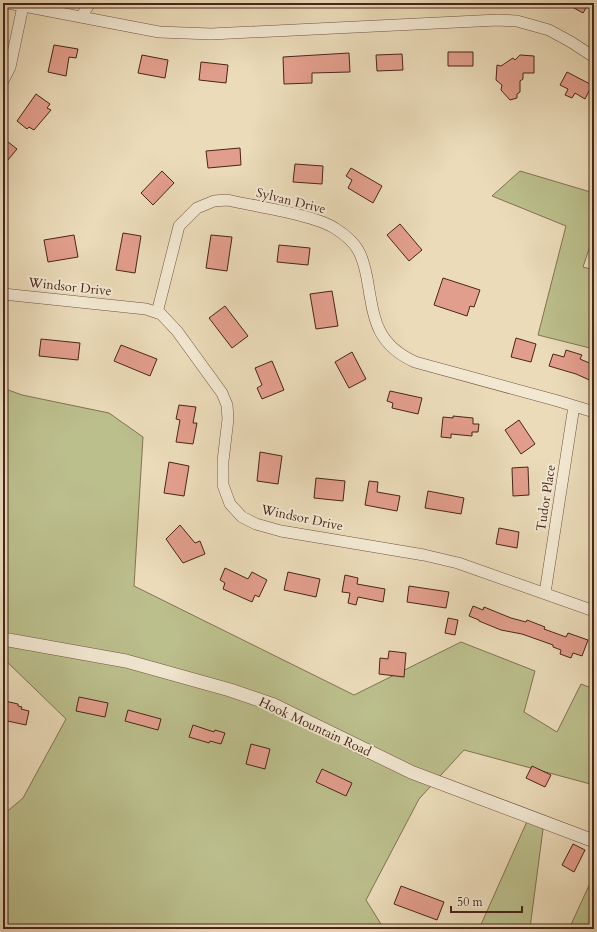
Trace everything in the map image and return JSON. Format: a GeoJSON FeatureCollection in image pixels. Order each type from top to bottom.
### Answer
{"type":"FeatureCollection","features":[{"type":"Feature","properties":{"kind":"street"},"geometry":{"type":"LineString","coordinates":[[8,3],[159,32],[178,34],[211,34],[466,21],[517,21],[548,30],[571,42],[594,57]]}},
{"type":"Feature","properties":{"kind":"street"},"geometry":{"type":"LineString","coordinates":[[81,17],[90,3]]}},
{"type":"Feature","properties":{"kind":"street"},"geometry":{"type":"LineString","coordinates":[[3,81],[10,67],[23,6]]}},
{"type":"Feature","properties":{"kind":"street","name":"Sylvan Drive"},"geometry":{"type":"LineString","coordinates":[[157,313],[179,226],[191,212],[205,204],[227,200],[288,213],[329,225],[355,245],[364,263],[375,322],[388,344],[403,357],[415,362],[594,412]]}},
{"type":"Feature","properties":{"kind":"street","name":"Windsor Drive"},"geometry":{"type":"LineString","coordinates":[[3,294],[146,309],[161,314],[177,331],[222,393],[227,405],[228,420],[223,461],[223,485],[230,504],[242,517],[256,524],[281,531],[424,555],[458,563],[594,611]]}},
{"type":"Feature","properties":{"kind":"street","name":"Tudor Place"},"geometry":{"type":"LineString","coordinates":[[545,593],[574,406]]}},
{"type":"Feature","properties":{"kind":"street","name":"Hook Mountain Road"},"geometry":{"type":"LineString","coordinates":[[3,639],[126,661],[230,690],[274,705],[411,772],[594,841]]}},
{"type":"Feature","properties":{"kind":"green space"},"geometry":{"type":"Polygon","coordinates":[[[520,171],[594,193],[594,234],[583,267],[594,270],[594,349],[538,335],[566,226],[492,196],[520,171]]]}},
{"type":"Feature","properties":{"kind":"green space"},"geometry":{"type":"Polygon","coordinates":[[[3,388],[22,395],[109,413],[143,437],[134,586],[354,695],[461,642],[535,671],[524,712],[557,732],[581,684],[594,689],[594,785],[464,750],[419,799],[366,900],[384,929],[3,929],[3,815],[23,798],[66,719],[3,658],[3,388]]]}},
{"type":"Feature","properties":{"kind":"green space"},"geometry":{"type":"Polygon","coordinates":[[[529,817],[543,829],[530,928],[536,929],[479,929],[529,817]]]}},
{"type":"Feature","properties":{"kind":"green space"},"geometry":{"type":"Polygon","coordinates":[[[591,881],[594,881],[594,929],[569,929],[591,881]]]}},
{"type":"Feature","properties":{"kind":"building"},"geometry":{"type":"Polygon","coordinates":[[[565,3],[589,3],[583,13],[565,3]]]}},
{"type":"Feature","properties":{"kind":"building"},"geometry":{"type":"Polygon","coordinates":[[[54,45],[78,49],[76,58],[69,57],[66,76],[48,72],[54,45]]]}},
{"type":"Feature","properties":{"kind":"building"},"geometry":{"type":"Polygon","coordinates":[[[448,52],[473,52],[473,66],[448,66],[448,52]]]}},
{"type":"Feature","properties":{"kind":"building"},"geometry":{"type":"Polygon","coordinates":[[[349,53],[350,72],[312,73],[312,83],[284,84],[283,57],[349,53]]]}},
{"type":"Feature","properties":{"kind":"building"},"geometry":{"type":"Polygon","coordinates":[[[402,54],[403,70],[377,71],[376,55],[402,54]]]}},
{"type":"Feature","properties":{"kind":"building"},"geometry":{"type":"Polygon","coordinates":[[[142,55],[168,60],[165,78],[138,73],[142,55]]]}},
{"type":"Feature","properties":{"kind":"building"},"geometry":{"type":"Polygon","coordinates":[[[520,55],[534,56],[534,73],[523,73],[523,79],[520,81],[520,92],[517,94],[517,98],[510,100],[501,90],[502,85],[496,80],[497,65],[501,66],[513,58],[515,60],[520,55]]]}},
{"type":"Feature","properties":{"kind":"building"},"geometry":{"type":"Polygon","coordinates":[[[201,62],[228,65],[226,83],[199,80],[201,62]]]}},
{"type":"Feature","properties":{"kind":"building"},"geometry":{"type":"Polygon","coordinates":[[[567,72],[592,85],[585,99],[575,93],[572,98],[565,95],[568,89],[560,85],[567,72]]]}},
{"type":"Feature","properties":{"kind":"building"},"geometry":{"type":"Polygon","coordinates":[[[36,94],[50,104],[47,108],[51,110],[34,130],[29,127],[27,129],[17,121],[36,94]]]}},
{"type":"Feature","properties":{"kind":"building"},"geometry":{"type":"Polygon","coordinates":[[[3,138],[17,149],[3,166],[3,138]]]}},
{"type":"Feature","properties":{"kind":"building"},"geometry":{"type":"Polygon","coordinates":[[[240,148],[241,165],[208,168],[206,151],[240,148]]]}},
{"type":"Feature","properties":{"kind":"building"},"geometry":{"type":"Polygon","coordinates":[[[295,164],[323,166],[322,184],[293,182],[295,164]]]}},
{"type":"Feature","properties":{"kind":"building"},"geometry":{"type":"Polygon","coordinates":[[[351,168],[382,186],[373,203],[348,188],[352,180],[346,176],[351,168]]]}},
{"type":"Feature","properties":{"kind":"building"},"geometry":{"type":"Polygon","coordinates":[[[162,171],[174,183],[153,205],[141,193],[162,171]]]}},
{"type":"Feature","properties":{"kind":"building"},"geometry":{"type":"Polygon","coordinates":[[[400,224],[422,250],[409,261],[387,235],[400,224]]]}},
{"type":"Feature","properties":{"kind":"building"},"geometry":{"type":"Polygon","coordinates":[[[123,233],[141,236],[135,273],[116,270],[123,233]]]}},
{"type":"Feature","properties":{"kind":"building"},"geometry":{"type":"Polygon","coordinates":[[[74,235],[78,257],[48,262],[44,240],[74,235]]]}},
{"type":"Feature","properties":{"kind":"building"},"geometry":{"type":"Polygon","coordinates":[[[211,235],[232,237],[227,271],[206,268],[211,235]]]}},
{"type":"Feature","properties":{"kind":"building"},"geometry":{"type":"Polygon","coordinates":[[[279,245],[310,248],[308,265],[277,262],[279,245]]]}},
{"type":"Feature","properties":{"kind":"building"},"geometry":{"type":"Polygon","coordinates":[[[443,278],[480,290],[474,307],[470,306],[467,316],[434,305],[443,278]]]}},
{"type":"Feature","properties":{"kind":"building"},"geometry":{"type":"Polygon","coordinates":[[[332,291],[338,326],[316,329],[310,294],[332,291]]]}},
{"type":"Feature","properties":{"kind":"building"},"geometry":{"type":"Polygon","coordinates":[[[225,306],[248,336],[232,348],[209,318],[225,306]]]}},
{"type":"Feature","properties":{"kind":"building"},"geometry":{"type":"Polygon","coordinates":[[[516,338],[536,344],[531,362],[511,357],[516,338]]]}},
{"type":"Feature","properties":{"kind":"building"},"geometry":{"type":"Polygon","coordinates":[[[41,339],[80,343],[78,360],[39,356],[41,339]]]}},
{"type":"Feature","properties":{"kind":"building"},"geometry":{"type":"Polygon","coordinates":[[[121,345],[157,359],[150,376],[114,361],[121,345]]]}},
{"type":"Feature","properties":{"kind":"building"},"geometry":{"type":"Polygon","coordinates":[[[566,350],[582,355],[580,359],[594,365],[594,382],[576,374],[549,366],[553,354],[564,357],[566,350]]]}},
{"type":"Feature","properties":{"kind":"building"},"geometry":{"type":"Polygon","coordinates":[[[352,352],[366,379],[349,388],[335,362],[352,352]]]}},
{"type":"Feature","properties":{"kind":"building"},"geometry":{"type":"Polygon","coordinates":[[[272,361],[284,390],[262,399],[257,388],[262,385],[255,368],[272,361]]]}},
{"type":"Feature","properties":{"kind":"building"},"geometry":{"type":"Polygon","coordinates":[[[390,391],[422,398],[418,414],[392,408],[393,403],[387,401],[390,391]]]}},
{"type":"Feature","properties":{"kind":"building"},"geometry":{"type":"Polygon","coordinates":[[[179,405],[196,407],[193,423],[197,423],[193,444],[176,442],[180,420],[176,419],[179,405]]]}},
{"type":"Feature","properties":{"kind":"building"},"geometry":{"type":"Polygon","coordinates":[[[453,416],[473,418],[473,424],[479,424],[478,432],[472,432],[472,436],[451,434],[451,438],[441,437],[443,417],[453,418],[453,416]]]}},
{"type":"Feature","properties":{"kind":"building"},"geometry":{"type":"Polygon","coordinates":[[[519,420],[535,444],[521,454],[505,430],[519,420]]]}},
{"type":"Feature","properties":{"kind":"building"},"geometry":{"type":"Polygon","coordinates":[[[260,452],[282,456],[278,484],[257,481],[260,452]]]}},
{"type":"Feature","properties":{"kind":"building"},"geometry":{"type":"Polygon","coordinates":[[[169,462],[189,466],[184,496],[164,493],[169,462]]]}},
{"type":"Feature","properties":{"kind":"building"},"geometry":{"type":"Polygon","coordinates":[[[528,467],[529,495],[513,496],[512,468],[528,467]]]}},
{"type":"Feature","properties":{"kind":"building"},"geometry":{"type":"Polygon","coordinates":[[[316,478],[345,481],[343,501],[314,498],[316,478]]]}},
{"type":"Feature","properties":{"kind":"building"},"geometry":{"type":"Polygon","coordinates":[[[369,481],[378,482],[377,492],[400,496],[397,511],[365,505],[369,481]]]}},
{"type":"Feature","properties":{"kind":"building"},"geometry":{"type":"Polygon","coordinates":[[[428,491],[464,498],[461,514],[425,508],[428,491]]]}},
{"type":"Feature","properties":{"kind":"building"},"geometry":{"type":"Polygon","coordinates":[[[180,525],[195,543],[200,541],[205,554],[183,563],[166,539],[180,525]]]}},
{"type":"Feature","properties":{"kind":"building"},"geometry":{"type":"Polygon","coordinates":[[[499,528],[519,532],[517,548],[496,544],[499,528]]]}},
{"type":"Feature","properties":{"kind":"building"},"geometry":{"type":"Polygon","coordinates":[[[225,568],[248,579],[252,572],[267,580],[259,597],[255,595],[252,602],[223,589],[225,583],[220,580],[225,568]]]}},
{"type":"Feature","properties":{"kind":"building"},"geometry":{"type":"Polygon","coordinates":[[[288,572],[320,579],[316,597],[284,590],[288,572]]]}},
{"type":"Feature","properties":{"kind":"building"},"geometry":{"type":"Polygon","coordinates":[[[345,575],[358,578],[357,584],[385,589],[383,602],[358,597],[356,605],[348,603],[350,593],[342,592],[345,575]]]}},
{"type":"Feature","properties":{"kind":"building"},"geometry":{"type":"Polygon","coordinates":[[[409,586],[449,592],[446,608],[407,602],[409,586]]]}},
{"type":"Feature","properties":{"kind":"building"},"geometry":{"type":"Polygon","coordinates":[[[473,606],[483,610],[484,607],[511,618],[526,622],[527,620],[545,627],[544,629],[566,637],[568,633],[588,640],[582,656],[573,653],[571,658],[560,654],[561,650],[553,647],[553,645],[522,634],[501,630],[479,621],[469,616],[473,606]]]}},
{"type":"Feature","properties":{"kind":"building"},"geometry":{"type":"Polygon","coordinates":[[[448,618],[458,620],[455,635],[445,633],[448,618]]]}},
{"type":"Feature","properties":{"kind":"building"},"geometry":{"type":"Polygon","coordinates":[[[389,651],[406,653],[404,677],[379,674],[380,658],[388,659],[389,651]]]}},
{"type":"Feature","properties":{"kind":"building"},"geometry":{"type":"Polygon","coordinates":[[[79,697],[108,703],[105,717],[76,711],[79,697]]]}},
{"type":"Feature","properties":{"kind":"building"},"geometry":{"type":"Polygon","coordinates":[[[5,701],[18,704],[18,706],[22,707],[21,709],[29,711],[26,725],[3,720],[5,701]]]}},
{"type":"Feature","properties":{"kind":"building"},"geometry":{"type":"Polygon","coordinates":[[[128,710],[161,719],[158,730],[125,721],[128,710]]]}},
{"type":"Feature","properties":{"kind":"building"},"geometry":{"type":"Polygon","coordinates":[[[193,725],[214,732],[215,730],[225,733],[221,744],[210,741],[209,743],[189,737],[193,725]]]}},
{"type":"Feature","properties":{"kind":"building"},"geometry":{"type":"Polygon","coordinates":[[[251,744],[270,749],[265,769],[246,764],[251,744]]]}},
{"type":"Feature","properties":{"kind":"building"},"geometry":{"type":"Polygon","coordinates":[[[532,766],[551,775],[545,787],[526,778],[532,766]]]}},
{"type":"Feature","properties":{"kind":"building"},"geometry":{"type":"Polygon","coordinates":[[[322,769],[352,783],[346,796],[316,782],[322,769]]]}},
{"type":"Feature","properties":{"kind":"building"},"geometry":{"type":"Polygon","coordinates":[[[573,844],[585,850],[574,872],[562,865],[573,844]]]}},
{"type":"Feature","properties":{"kind":"building"},"geometry":{"type":"Polygon","coordinates":[[[401,886],[444,902],[437,920],[394,904],[401,886]]]}}]}
